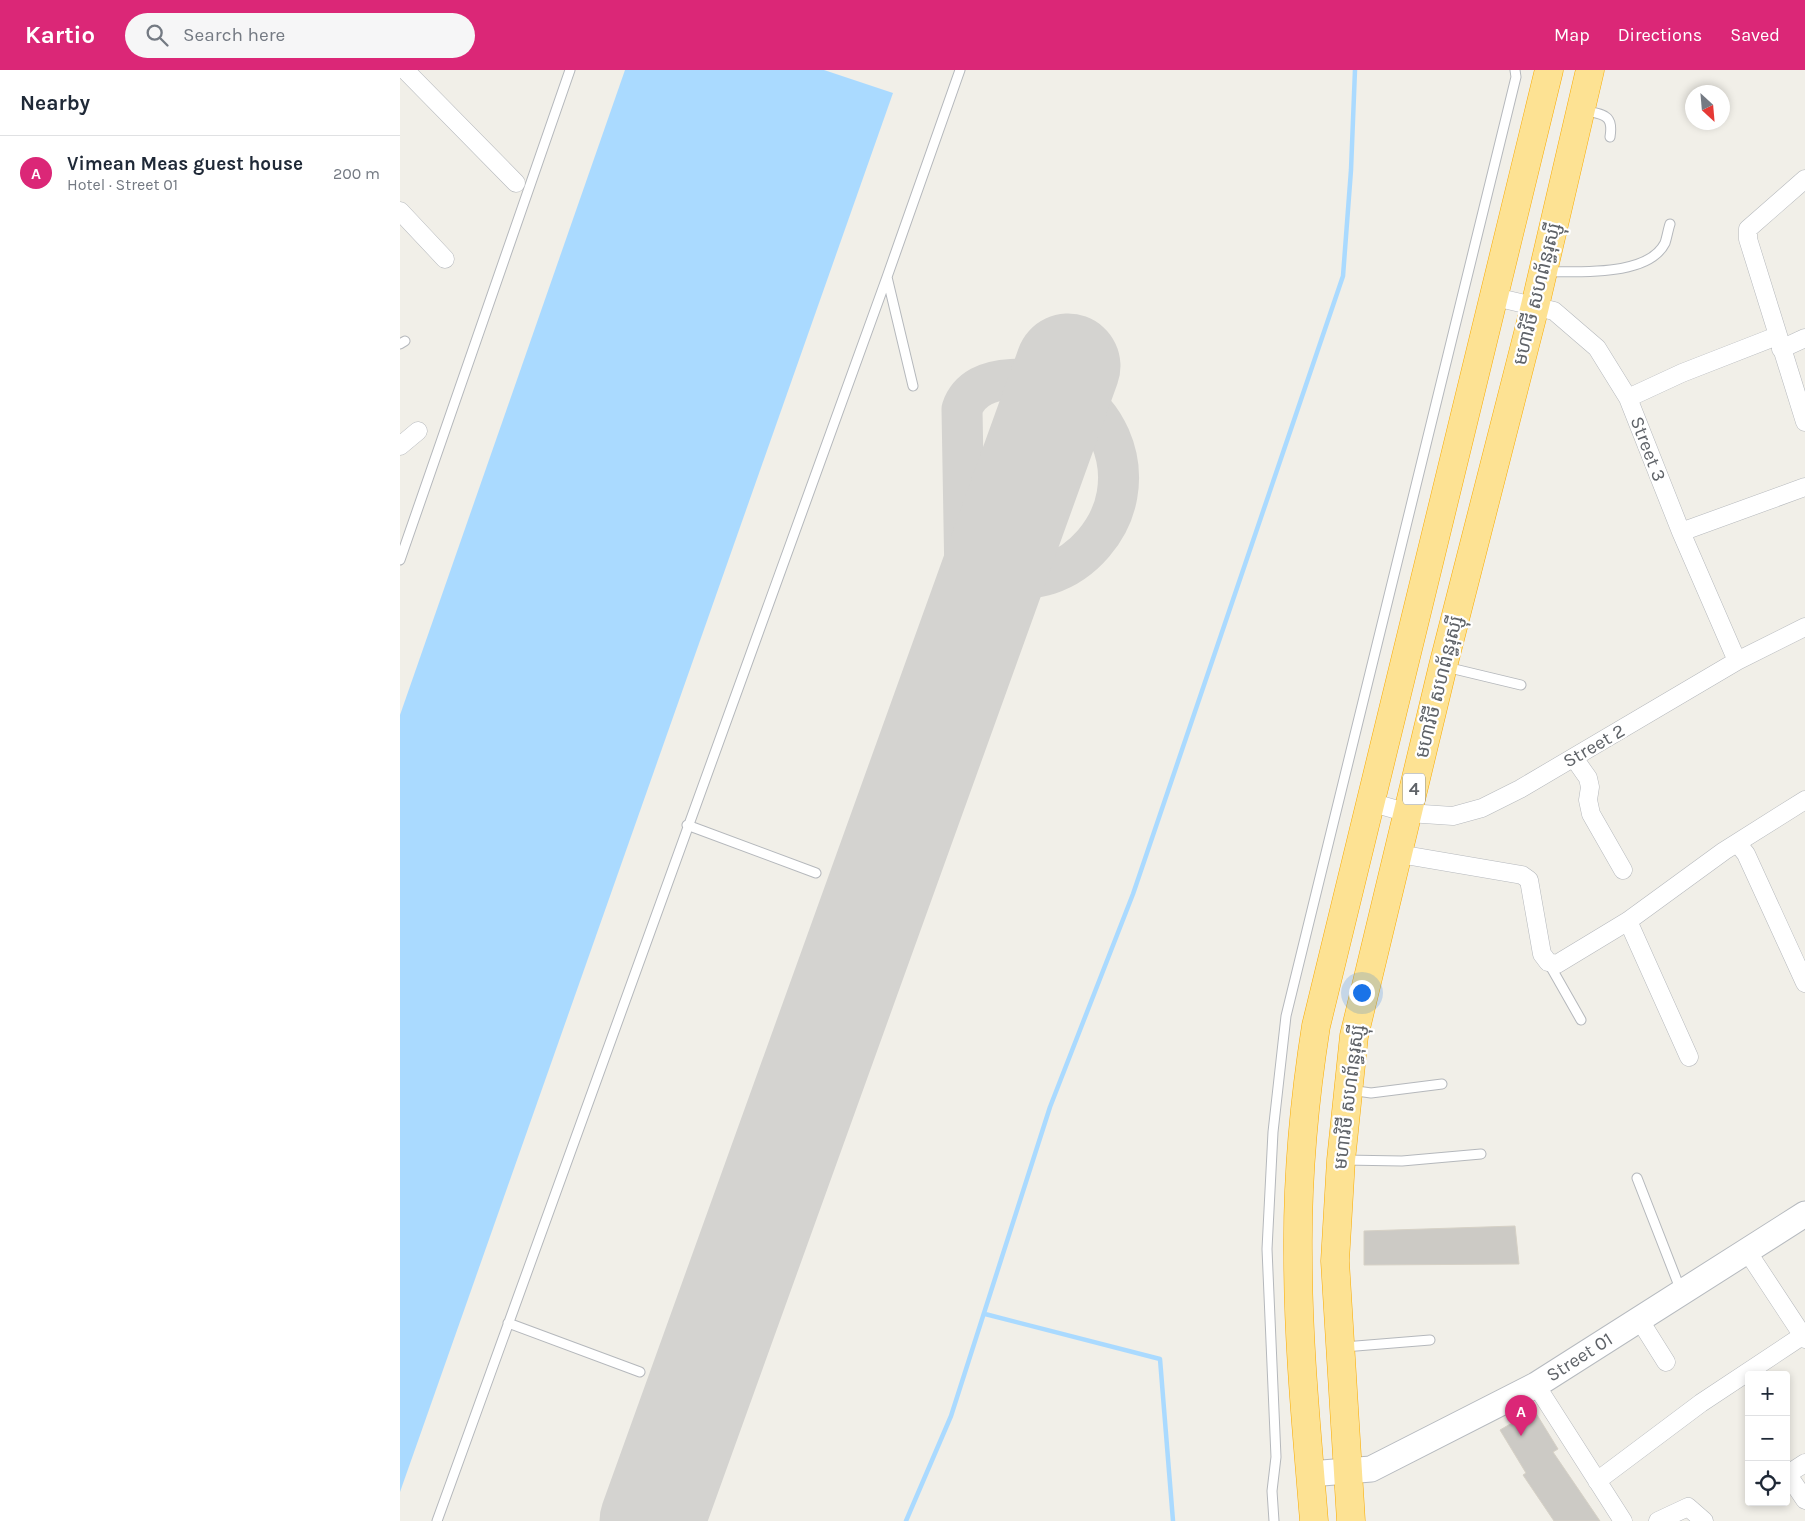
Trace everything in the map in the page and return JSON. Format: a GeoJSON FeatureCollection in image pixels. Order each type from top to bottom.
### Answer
{"type":"FeatureCollection","features":[{"type":"Feature","properties":{"kind":"highway","name":"មហាវិថី សហព័ន្ធរុស្ស៊ី"},"geometry":{"type":"LineString","coordinates":[[1314,1521],[1301,1348],[1298,1254],[1301,1157],[1307,1084],[1316,1026],[1549,70]]}},
{"type":"Feature","properties":{"kind":"highway","name":"មហាវិថី សហព័ន្ធរុស្ស៊ី"},"geometry":{"type":"LineString","coordinates":[[1351,1521],[1335,1261],[1341,1160],[1354,1036],[1443,666],[1535,306],[1590,70]]}},
{"type":"Feature","properties":{"kind":"street"},"geometry":{"type":"LineString","coordinates":[[405,70],[516,183]]}},
{"type":"Feature","properties":{"kind":"street"},"geometry":{"type":"LineString","coordinates":[[1805,179],[1748,229],[1748,239],[1805,422]]}},
{"type":"Feature","properties":{"kind":"street"},"geometry":{"type":"LineString","coordinates":[[400,211],[445,259]]}},
{"type":"Feature","properties":{"kind":"street","name":"Street 3"},"geometry":{"type":"LineString","coordinates":[[1495,297],[1554,311],[1597,348],[1628,398],[1681,532],[1737,661]]}},
{"type":"Feature","properties":{"kind":"street"},"geometry":{"type":"LineString","coordinates":[[1628,398],[1682,373],[1780,342],[1805,338]]}},
{"type":"Feature","properties":{"kind":"street"},"geometry":{"type":"LineString","coordinates":[[400,446],[418,431]]}},
{"type":"Feature","properties":{"kind":"street"},"geometry":{"type":"LineString","coordinates":[[1681,532],[1805,488]]}},
{"type":"Feature","properties":{"kind":"street","name":"Street 2"},"geometry":{"type":"LineString","coordinates":[[1370,802],[1408,813],[1453,816],[1482,808],[1574,758],[1737,661],[1805,628]]}},
{"type":"Feature","properties":{"kind":"street"},"geometry":{"type":"LineString","coordinates":[[1574,758],[1588,778],[1590,787],[1588,800],[1591,814],[1623,870]]}},
{"type":"Feature","properties":{"kind":"street"},"geometry":{"type":"LineString","coordinates":[[1399,854],[1522,875],[1529,880],[1542,954],[1548,962],[1557,964],[1628,921],[1724,851],[1738,844],[1805,800]]}},
{"type":"Feature","properties":{"kind":"street"},"geometry":{"type":"LineString","coordinates":[[1738,844],[1746,854],[1805,983]]}},
{"type":"Feature","properties":{"kind":"street"},"geometry":{"type":"LineString","coordinates":[[1628,921],[1689,1057]]}},
{"type":"Feature","properties":{"kind":"street","name":"Street 01"},"geometry":{"type":"LineString","coordinates":[[1310,1474],[1371,1469],[1536,1385],[1805,1214]]}},
{"type":"Feature","properties":{"kind":"street"},"geometry":{"type":"LineString","coordinates":[[1596,1481],[1701,1403],[1804,1337],[1747,1251]]}},
{"type":"Feature","properties":{"kind":"street"},"geometry":{"type":"LineString","coordinates":[[1639,1319],[1666,1362]]}},
{"type":"Feature","properties":{"kind":"street"},"geometry":{"type":"LineString","coordinates":[[1536,1385],[1623,1521]]}},
{"type":"Feature","properties":{"kind":"street"},"geometry":{"type":"LineString","coordinates":[[1790,1471],[1805,1463]]}},
{"type":"Feature","properties":{"kind":"street"},"geometry":{"type":"LineString","coordinates":[[1790,1478],[1805,1500]]}},
{"type":"Feature","properties":{"kind":"street"},"geometry":{"type":"LineString","coordinates":[[1658,1521],[1688,1507],[1704,1521]]}},
{"type":"Feature","properties":{"kind":"lane"},"geometry":{"type":"LineString","coordinates":[[400,560],[570,70]]}},
{"type":"Feature","properties":{"kind":"lane"},"geometry":{"type":"LineString","coordinates":[[437,1521],[687,825],[887,277],[960,70]]}},
{"type":"Feature","properties":{"kind":"lane"},"geometry":{"type":"LineString","coordinates":[[1274,1521],[1272,1491],[1276,1458],[1267,1249],[1274,1132],[1286,1016],[1516,77],[1515,70]]}},
{"type":"Feature","properties":{"kind":"lane"},"geometry":{"type":"LineString","coordinates":[[1580,109],[1607,117],[1611,122],[1610,137]]}},
{"type":"Feature","properties":{"kind":"lane"},"geometry":{"type":"LineString","coordinates":[[1543,272],[1627,268],[1652,256],[1664,244],[1670,224]]}},
{"type":"Feature","properties":{"kind":"lane"},"geometry":{"type":"LineString","coordinates":[[887,277],[913,386]]}},
{"type":"Feature","properties":{"kind":"lane"},"geometry":{"type":"LineString","coordinates":[[1443,666],[1521,685]]}},
{"type":"Feature","properties":{"kind":"lane"},"geometry":{"type":"LineString","coordinates":[[687,825],[816,873]]}},
{"type":"Feature","properties":{"kind":"lane"},"geometry":{"type":"LineString","coordinates":[[1548,962],[1582,1020]]}},
{"type":"Feature","properties":{"kind":"lane"},"geometry":{"type":"LineString","coordinates":[[1348,1090],[1371,1093],[1442,1084]]}},
{"type":"Feature","properties":{"kind":"lane"},"geometry":{"type":"LineString","coordinates":[[1341,1160],[1371,1162],[1402,1161],[1481,1154]]}},
{"type":"Feature","properties":{"kind":"lane"},"geometry":{"type":"LineString","coordinates":[[1636,1178],[1682,1292]]}},
{"type":"Feature","properties":{"kind":"lane"},"geometry":{"type":"LineString","coordinates":[[508,1324],[640,1372]]}},
{"type":"Feature","properties":{"kind":"lane"},"geometry":{"type":"LineString","coordinates":[[1339,1347],[1430,1340]]}},
{"type":"Feature","properties":{"kind":"water"},"geometry":{"type":"Polygon","coordinates":[[[625,70],[824,70],[893,93],[400,1492],[400,715],[625,70]]]}},
{"type":"Feature","properties":{"kind":"building"},"geometry":{"type":"Polygon","coordinates":[[[1515,1226],[1519,1264],[1364,1265],[1364,1231],[1515,1226]]]}},
{"type":"Feature","properties":{"kind":"building"},"geometry":{"type":"Polygon","coordinates":[[[1534,1410],[1558,1449],[1553,1452],[1600,1521],[1554,1521],[1523,1475],[1526,1473],[1500,1430],[1534,1410]]]}},
{"type":"Feature","properties":{"kind":"waterway"},"geometry":{"type":"LineString","coordinates":[[906,1521],[951,1416],[1050,1107],[1133,894],[1343,276],[1351,170],[1355,70]]}},
{"type":"Feature","properties":{"kind":"waterway"},"geometry":{"type":"LineString","coordinates":[[985,1314],[1160,1359],[1173,1521]]}},
{"type":"Feature","properties":{"kind":"taxiway"},"geometry":{"type":"LineString","coordinates":[[964,656],[965,580],[962,409],[970,396],[981,387],[995,381],[1011,379],[1044,383],[1072,394],[1084,402],[1103,424],[1110,437],[1118,466],[1117,495],[1114,508],[1102,532],[1084,553],[1061,569],[1017,583],[995,603],[970,638]]}},
{"type":"Feature","properties":{"kind":"runway"},"geometry":{"type":"LineString","coordinates":[[652,1521],[1068,366]]}},
{"type":"Feature","properties":{"kind":"place","name":"Vimean Meas guest house"},"geometry":{"type":"Point","coordinates":[1521,1436]}}]}
